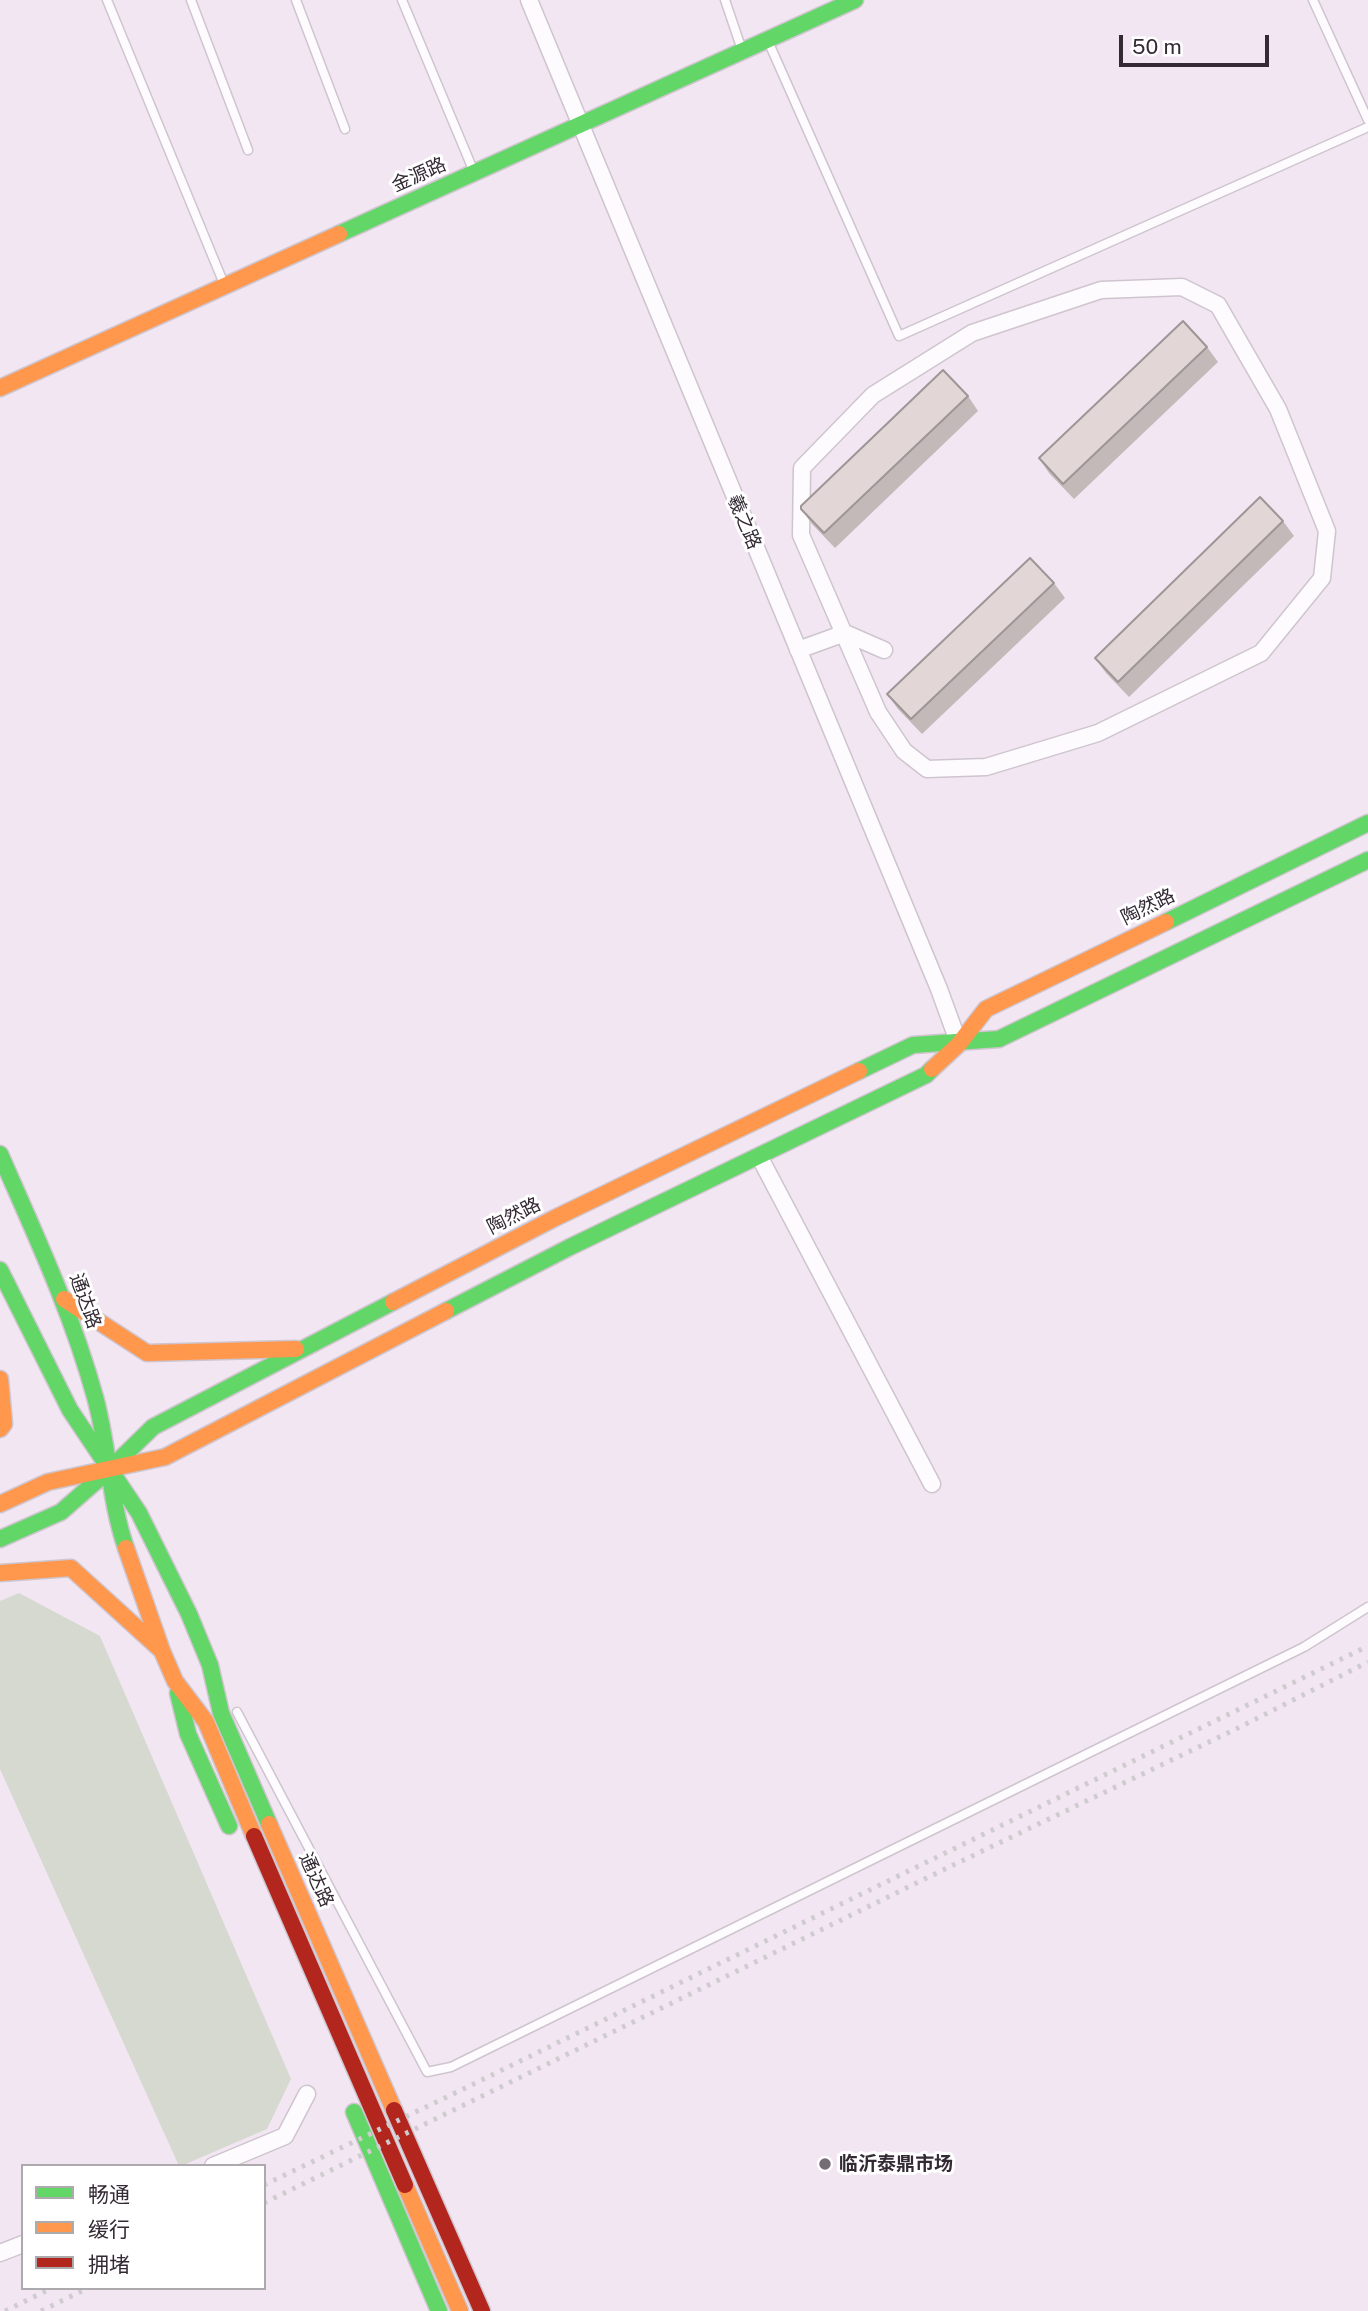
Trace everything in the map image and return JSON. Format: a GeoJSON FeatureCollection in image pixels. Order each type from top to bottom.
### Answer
{"type":"FeatureCollection","features":[{"type":"Feature","properties":{"kind":"main road","name":"金源路"},"geometry":{"type":"LineString","coordinates":[[0,388],[855,0]]}},
{"type":"Feature","properties":{"kind":"main road","name":"陶然路"},"geometry":{"type":"LineString","coordinates":[[0,1504],[48,1482],[165,1457],[570,1247],[926,1075],[959,1044],[986,1009],[1368,823]]}},
{"type":"Feature","properties":{"kind":"main road","name":"陶然路"},"geometry":{"type":"LineString","coordinates":[[0,1539],[61,1512],[153,1427],[555,1218],[913,1045],[999,1040],[1368,860]]}},
{"type":"Feature","properties":{"kind":"main road","name":"通达路"},"geometry":{"type":"LineString","coordinates":[[0,1154],[64,1298],[96,1399],[110,1469],[117,1523],[162,1651],[175,1681],[206,1722],[460,2311]]}},
{"type":"Feature","properties":{"kind":"main road","name":"通达路"},"geometry":{"type":"LineString","coordinates":[[0,1270],[70,1410],[139,1513],[190,1614],[210,1665],[221,1713],[482,2311]]}},
{"type":"Feature","properties":{"kind":"main road"},"geometry":{"type":"LineString","coordinates":[[64,1298],[147,1353],[304,1348]]}},
{"type":"Feature","properties":{"kind":"main road"},"geometry":{"type":"LineString","coordinates":[[0,1379],[4,1424],[0,1429]]}},
{"type":"Feature","properties":{"kind":"main road"},"geometry":{"type":"LineString","coordinates":[[0,1573],[71,1568],[162,1651]]}},
{"type":"Feature","properties":{"kind":"main road"},"geometry":{"type":"LineString","coordinates":[[210,1665],[237,1712],[496,2311]]}},
{"type":"Feature","properties":{"kind":"main road"},"geometry":{"type":"LineString","coordinates":[[175,1681],[188,1734],[237,1845]]}},
{"type":"Feature","properties":{"kind":"main road"},"geometry":{"type":"LineString","coordinates":[[346,2093],[439,2311]]}},
{"type":"Feature","properties":{"kind":"street","name":"羲之路"},"geometry":{"type":"LineString","coordinates":[[528,0],[939,989],[959,1044]]}},
{"type":"Feature","properties":{"kind":"street"},"geometry":{"type":"LineString","coordinates":[[845,633],[878,712],[904,751],[927,769],[986,767],[1098,733],[1261,653],[1322,578],[1327,531],[1278,409],[1218,305],[1182,287],[1101,290],[972,333],[873,395],[802,468],[801,535],[845,633],[884,650]]}},
{"type":"Feature","properties":{"kind":"street"},"geometry":{"type":"LineString","coordinates":[[798,650],[845,633]]}},
{"type":"Feature","properties":{"kind":"street"},"geometry":{"type":"LineString","coordinates":[[759,1156],[932,1483]]}},
{"type":"Feature","properties":{"kind":"street"},"geometry":{"type":"LineString","coordinates":[[218,2164],[285,2136],[307,2094]]}},
{"type":"Feature","properties":{"kind":"street"},"geometry":{"type":"LineString","coordinates":[[0,2253],[21,2245]]}},
{"type":"Feature","properties":{"kind":"lane"},"geometry":{"type":"LineString","coordinates":[[107,0],[225,286]]}},
{"type":"Feature","properties":{"kind":"lane"},"geometry":{"type":"LineString","coordinates":[[191,0],[248,150]]}},
{"type":"Feature","properties":{"kind":"lane"},"geometry":{"type":"LineString","coordinates":[[296,0],[345,129]]}},
{"type":"Feature","properties":{"kind":"lane"},"geometry":{"type":"LineString","coordinates":[[402,0],[474,173]]}},
{"type":"Feature","properties":{"kind":"lane"},"geometry":{"type":"LineString","coordinates":[[725,0],[742,51]]}},
{"type":"Feature","properties":{"kind":"lane"},"geometry":{"type":"LineString","coordinates":[[1313,0],[1368,120]]}},
{"type":"Feature","properties":{"kind":"lane"},"geometry":{"type":"LineString","coordinates":[[768,40],[899,336],[1368,127]]}},
{"type":"Feature","properties":{"kind":"lane"},"geometry":{"type":"LineString","coordinates":[[237,1712],[427,2072],[451,2067],[1254,1672],[1304,1647],[1368,1608]]}},
{"type":"Feature","properties":{"kind":"shaded area"},"geometry":{"type":"Polygon","coordinates":[[[19,1593],[100,1636],[291,2079],[267,2129],[186,2164],[178,2164],[0,1769],[0,1601],[19,1593]]]}},
{"type":"Feature","properties":{"kind":"building"},"geometry":{"type":"Polygon","coordinates":[[[1183,321],[1207,347],[1063,484],[1039,458],[1183,321]]]}},
{"type":"Feature","properties":{"kind":"building"},"geometry":{"type":"Polygon","coordinates":[[[943,370],[968,396],[824,533],[801,506],[943,370]]]}},
{"type":"Feature","properties":{"kind":"building"},"geometry":{"type":"Polygon","coordinates":[[[1260,497],[1283,521],[1118,682],[1095,658],[1260,497]]]}},
{"type":"Feature","properties":{"kind":"building"},"geometry":{"type":"Polygon","coordinates":[[[1030,558],[1054,583],[911,719],[887,694],[1030,558]]]}},
{"type":"Feature","properties":{"kind":"railway"},"geometry":{"type":"LineString","coordinates":[[266,2184],[1368,1646]]}},
{"type":"Feature","properties":{"kind":"railway"},"geometry":{"type":"LineString","coordinates":[[266,2202],[1368,1662]]}},
{"type":"Feature","properties":{"kind":"railway"},"geometry":{"type":"LineString","coordinates":[[5,2311],[48,2290]]}},
{"type":"Feature","properties":{"kind":"railway"},"geometry":{"type":"LineString","coordinates":[[41,2311],[84,2290]]}},
{"type":"Feature","properties":{"kind":"traffic: fast"},"geometry":{"type":"LineString","coordinates":[[339,234],[855,0]]}},
{"type":"Feature","properties":{"kind":"traffic: fast"},"geometry":{"type":"LineString","coordinates":[[1166,922],[1368,823]]}},
{"type":"Feature","properties":{"kind":"traffic: fast"},"geometry":{"type":"LineString","coordinates":[[859,1071],[913,1045],[999,1039],[1368,860]]}},
{"type":"Feature","properties":{"kind":"traffic: fast"},"geometry":{"type":"LineString","coordinates":[[446,1311],[570,1247],[926,1075],[932,1069]]}},
{"type":"Feature","properties":{"kind":"traffic: fast"},"geometry":{"type":"LineString","coordinates":[[0,1154],[52,1274],[86,1366],[100,1416],[116,1511],[126,1548]]}},
{"type":"Feature","properties":{"kind":"traffic: fast"},"geometry":{"type":"LineString","coordinates":[[0,1270],[70,1410],[139,1513],[189,1614],[210,1665],[221,1713],[269,1824]]}},
{"type":"Feature","properties":{"kind":"traffic: fast"},"geometry":{"type":"LineString","coordinates":[[0,1539],[61,1512],[153,1427],[393,1302]]}},
{"type":"Feature","properties":{"kind":"traffic: fast"},"geometry":{"type":"LineString","coordinates":[[178,1693],[188,1734],[229,1826]]}},
{"type":"Feature","properties":{"kind":"traffic: fast"},"geometry":{"type":"LineString","coordinates":[[354,2112],[439,2311]]}},
{"type":"Feature","properties":{"kind":"traffic: slow"},"geometry":{"type":"LineString","coordinates":[[0,388],[339,234]]}},
{"type":"Feature","properties":{"kind":"traffic: slow"},"geometry":{"type":"LineString","coordinates":[[932,1069],[959,1044],[986,1009],[1166,922]]}},
{"type":"Feature","properties":{"kind":"traffic: slow"},"geometry":{"type":"LineString","coordinates":[[393,1302],[555,1218],[859,1071]]}},
{"type":"Feature","properties":{"kind":"traffic: slow"},"geometry":{"type":"LineString","coordinates":[[64,1299],[147,1353],[296,1349]]}},
{"type":"Feature","properties":{"kind":"traffic: slow"},"geometry":{"type":"LineString","coordinates":[[0,1504],[48,1482],[165,1457],[446,1311]]}},
{"type":"Feature","properties":{"kind":"traffic: slow"},"geometry":{"type":"LineString","coordinates":[[0,1379],[4,1424],[0,1429]]}},
{"type":"Feature","properties":{"kind":"traffic: slow"},"geometry":{"type":"LineString","coordinates":[[126,1548],[175,1681],[206,1722],[254,1836]]}},
{"type":"Feature","properties":{"kind":"traffic: slow"},"geometry":{"type":"LineString","coordinates":[[0,1573],[71,1568],[160,1649]]}},
{"type":"Feature","properties":{"kind":"traffic: slow"},"geometry":{"type":"LineString","coordinates":[[269,1824],[394,2110]]}},
{"type":"Feature","properties":{"kind":"traffic: slow"},"geometry":{"type":"LineString","coordinates":[[405,2185],[460,2311]]}},
{"type":"Feature","properties":{"kind":"traffic: jam"},"geometry":{"type":"LineString","coordinates":[[254,1836],[405,2185]]}},
{"type":"Feature","properties":{"kind":"traffic: jam"},"geometry":{"type":"LineString","coordinates":[[394,2110],[482,2311]]}},
{"type":"Feature","properties":{"kind":"place","name":"临沂泰鼎市场"},"geometry":{"type":"Point","coordinates":[825,2164]}}]}
